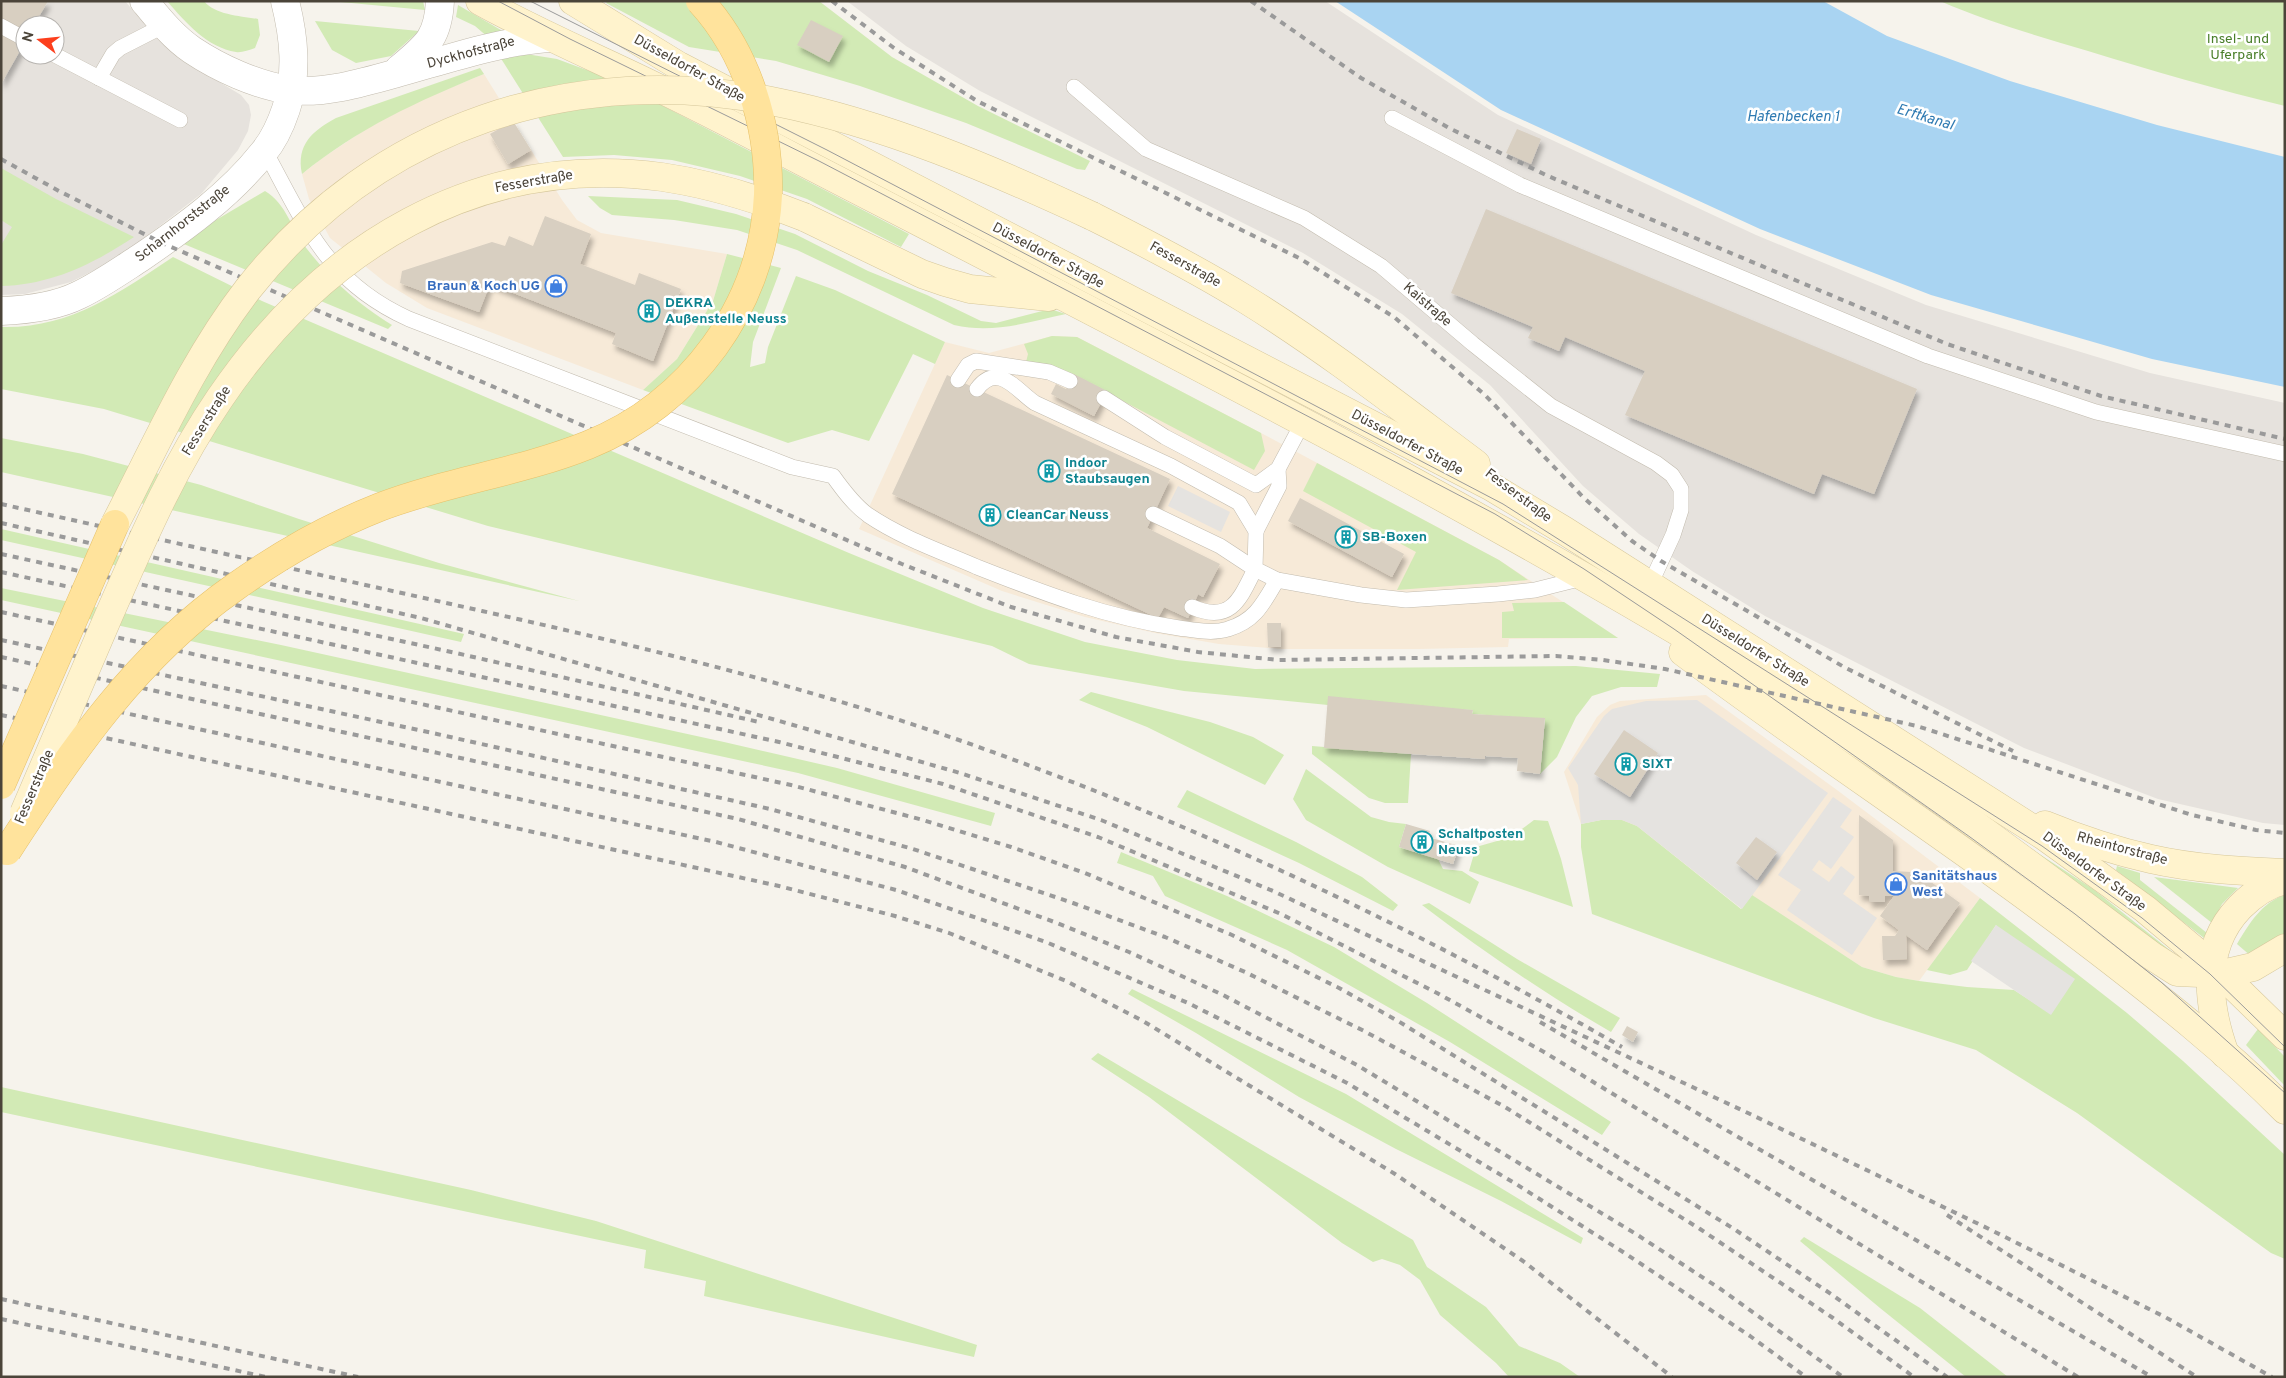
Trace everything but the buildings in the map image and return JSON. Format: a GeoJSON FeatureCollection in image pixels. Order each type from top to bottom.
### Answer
{"type":"FeatureCollection","features":[{"type":"Feature","properties":{"kind":"main road","name":"Düsseldorfer Straße"},"geometry":{"type":"LineString","coordinates":[[480,1],[548,38],[647,82],[1116,324],[1476,514],[1792,701],[2004,845],[2152,956],[2177,972],[2253,967],[2285,948]]}},
{"type":"Feature","properties":{"kind":"main road","name":"Düsseldorfer Straße"},"geometry":{"type":"LineString","coordinates":[[573,1],[679,66],[1490,486],[1565,531],[2044,836],[2145,909],[2285,1036]]}},
{"type":"Feature","properties":{"kind":"main road","name":"Fesserstraße"},"geometry":{"type":"LineString","coordinates":[[700,1],[734,49],[750,86],[763,128],[768,175],[767,218],[760,252],[748,289],[728,327],[704,361],[670,396],[631,424],[590,444],[552,457],[424,492],[378,508],[332,528],[287,553],[234,588],[173,638],[123,688],[55,777],[7,851],[146,531],[190,446],[220,398],[252,354],[303,297],[331,273],[390,231],[438,208],[468,196],[504,186],[576,174],[661,177],[697,183],[735,192],[804,217],[922,274],[945,282],[970,289],[1046,296],[1116,324]]}},
{"type":"Feature","properties":{"kind":"main road","name":"Fesserstraße"},"geometry":{"type":"LineString","coordinates":[[1,785],[115,524],[197,367],[221,326],[274,258],[322,211],[369,175],[408,151],[489,116],[529,105],[575,96],[622,91],[668,90],[719,94],[774,102],[829,115],[890,134],[1026,186],[1092,216],[1174,258],[1246,299],[1340,364],[1565,531]]}},
{"type":"Feature","properties":{"kind":"main road","name":"Düsseldorfer Straße"},"geometry":{"type":"LineString","coordinates":[[1583,578],[1720,680],[2023,893],[2159,997],[2226,1055],[2285,1110]]}},
{"type":"Feature","properties":{"kind":"main road","name":"Rheintorstraße"},"geometry":{"type":"LineString","coordinates":[[1995,805],[2083,839],[2151,859],[2222,870],[2285,873]]}},
{"type":"Feature","properties":{"kind":"main road"},"geometry":{"type":"LineString","coordinates":[[2226,1055],[2212,1013],[2219,936],[2232,915],[2248,899],[2271,884],[2285,880]]}},
{"type":"Feature","properties":{"kind":"street","name":"Dyckhofstraße"},"geometry":{"type":"LineString","coordinates":[[144,1],[191,49],[221,66],[278,87],[322,89],[354,84],[516,40],[548,38]]}},
{"type":"Feature","properties":{"kind":"street","name":"Scharnhorststraße"},"geometry":{"type":"LineString","coordinates":[[1,311],[50,305],[78,296],[114,276],[162,243],[211,205],[242,177],[265,152],[279,125],[278,87],[294,63],[293,44],[285,1]]}},
{"type":"Feature","properties":{"kind":"street","name":"Dyckhofstraße"},"geometry":{"type":"LineString","coordinates":[[394,74],[426,46],[438,23],[440,1]]}},
{"type":"Feature","properties":{"kind":"lane"},"geometry":{"type":"LineString","coordinates":[[100,78],[113,54],[120,48],[165,24]]}},
{"type":"Feature","properties":{"kind":"lane"},"geometry":{"type":"LineString","coordinates":[[1,26],[15,34]]}},
{"type":"Feature","properties":{"kind":"lane"},"geometry":{"type":"LineString","coordinates":[[65,60],[180,120]]}},
{"type":"Feature","properties":{"kind":"lane","name":"Kaistraße"},"geometry":{"type":"LineString","coordinates":[[1074,87],[1146,150],[1304,218],[1381,266],[1473,344],[1551,406],[1656,463],[1672,475],[1681,489],[1681,510],[1673,535],[1650,586]]}},
{"type":"Feature","properties":{"kind":"lane"},"geometry":{"type":"LineString","coordinates":[[1392,118],[1520,185],[1928,356],[2096,412],[2285,454]]}},
{"type":"Feature","properties":{"kind":"lane"},"geometry":{"type":"LineString","coordinates":[[265,152],[317,245],[361,292],[393,312],[792,467],[833,476],[847,495],[867,514],[907,538],[1070,603],[1128,619],[1204,631],[1226,630],[1243,623],[1259,610],[1276,580]]}},
{"type":"Feature","properties":{"kind":"lane"},"geometry":{"type":"LineString","coordinates":[[958,380],[968,365],[976,361],[1049,372],[1070,381]]}},
{"type":"Feature","properties":{"kind":"lane"},"geometry":{"type":"LineString","coordinates":[[977,389],[990,378],[1000,377],[1013,384],[1024,396],[1036,403],[1171,466],[1239,503],[1256,531]]}},
{"type":"Feature","properties":{"kind":"lane"},"geometry":{"type":"LineString","coordinates":[[1104,398],[1165,437],[1256,484],[1278,469],[1303,422]]}},
{"type":"Feature","properties":{"kind":"lane"},"geometry":{"type":"LineString","coordinates":[[1192,607],[1204,612],[1217,614],[1229,609],[1240,600],[1255,569],[1256,531],[1279,486],[1278,469]]}},
{"type":"Feature","properties":{"kind":"lane"},"geometry":{"type":"LineString","coordinates":[[1153,514],[1220,546],[1276,580],[1361,595],[1406,600],[1498,594],[1535,590],[1583,578]]}},
{"type":"Feature","properties":{"kind":"shaded area"},"geometry":{"type":"Polygon","coordinates":[[[1,1],[125,1],[157,39],[181,59],[241,95],[249,105],[251,115],[248,131],[238,150],[201,194],[139,242],[110,262],[71,282],[25,294],[1,295],[1,1]]]}},
{"type":"Feature","properties":{"kind":"shaded area"},"geometry":{"type":"Polygon","coordinates":[[[847,1],[1325,1],[1498,115],[1756,235],[1926,305],[2150,373],[2285,403],[2285,825],[2263,823],[2158,799],[2024,748],[1765,616],[1692,571],[1639,534],[1583,486],[1490,385],[1402,314],[1303,253],[980,91],[906,46],[847,1]]]}},
{"type":"Feature","properties":{"kind":"shaded area"},"geometry":{"type":"Polygon","coordinates":[[[484,74],[562,200],[577,220],[601,233],[727,254],[713,301],[677,359],[643,390],[427,308],[386,283],[330,238],[309,199],[302,174],[321,159],[366,129],[420,100],[484,74]]]}},
{"type":"Feature","properties":{"kind":"shaded area"},"geometry":{"type":"Polygon","coordinates":[[[1052,336],[1077,337],[1261,433],[1499,560],[1618,638],[1509,639],[1508,647],[1419,649],[1282,649],[1219,644],[1155,633],[1085,617],[1002,591],[859,529],[945,342],[989,353],[1052,336]]]}},
{"type":"Feature","properties":{"kind":"shaded area"},"geometry":{"type":"Polygon","coordinates":[[[1178,486],[1230,512],[1221,532],[1168,506],[1178,486]]]}},
{"type":"Feature","properties":{"kind":"shaded area"},"geometry":{"type":"Polygon","coordinates":[[[1706,695],[1837,790],[1980,898],[1919,981],[1896,977],[1862,967],[1752,896],[1742,909],[1637,826],[1601,820],[1581,824],[1564,772],[1597,717],[1610,705],[1620,701],[1706,695]]]}},
{"type":"Feature","properties":{"kind":"shaded area"},"geometry":{"type":"Polygon","coordinates":[[[1697,700],[1828,793],[1742,909],[1637,826],[1622,820],[1601,820],[1581,824],[1578,785],[1568,768],[1604,716],[1612,709],[1646,701],[1697,700]]]}},
{"type":"Feature","properties":{"kind":"shaded area"},"geometry":{"type":"Polygon","coordinates":[[[1833,797],[1852,810],[1840,827],[1854,837],[1831,869],[1819,860],[1812,870],[1829,882],[1841,866],[1855,877],[1843,894],[1877,918],[1852,955],[1787,910],[1801,890],[1778,875],[1833,797]]]}},
{"type":"Feature","properties":{"kind":"shaded area"},"geometry":{"type":"Polygon","coordinates":[[[1996,925],[2075,979],[2051,1015],[1971,961],[1996,925]]]}},
{"type":"Feature","properties":{"kind":"green space"},"geometry":{"type":"Polygon","coordinates":[[[167,1],[204,1],[221,12],[258,19],[260,35],[255,48],[238,52],[226,50],[216,45],[189,25],[167,1]]]}},
{"type":"Feature","properties":{"kind":"green space"},"geometry":{"type":"Polygon","coordinates":[[[330,1],[423,1],[425,10],[330,1]]]}},
{"type":"Feature","properties":{"kind":"green space"},"geometry":{"type":"Polygon","coordinates":[[[608,1],[819,1],[892,57],[978,106],[1090,161],[1085,170],[1077,169],[966,123],[860,86],[776,61],[689,47],[606,3],[608,1]]]}},
{"type":"Feature","properties":{"kind":"green space","name":"Insel- und Uferpark"},"geometry":{"type":"Polygon","coordinates":[[[1940,1],[2285,1],[2285,106],[2186,80],[2051,40],[1958,9],[1940,1]]]}},
{"type":"Feature","properties":{"kind":"green space"},"geometry":{"type":"Polygon","coordinates":[[[458,5],[506,33],[489,38],[475,26],[456,17],[458,5]]]}},
{"type":"Feature","properties":{"kind":"green space"},"geometry":{"type":"Polygon","coordinates":[[[315,21],[419,31],[391,56],[356,63],[332,50],[315,21]]]}},
{"type":"Feature","properties":{"kind":"green space"},"geometry":{"type":"Polygon","coordinates":[[[526,54],[557,59],[611,79],[909,234],[901,247],[807,199],[740,176],[672,160],[614,155],[563,157],[500,57],[526,54]]]}},
{"type":"Feature","properties":{"kind":"green space"},"geometry":{"type":"Polygon","coordinates":[[[480,68],[484,74],[389,117],[344,143],[302,174],[301,155],[304,147],[313,134],[327,123],[336,118],[480,68]]]}},
{"type":"Feature","properties":{"kind":"green space"},"geometry":{"type":"Polygon","coordinates":[[[1,168],[56,199],[134,237],[103,256],[71,271],[37,282],[1,286],[1,245],[12,227],[1,220],[1,168]]]}},
{"type":"Feature","properties":{"kind":"green space"},"geometry":{"type":"Polygon","coordinates":[[[265,191],[278,202],[302,242],[326,272],[356,300],[392,325],[388,329],[179,242],[265,191]]]}},
{"type":"Feature","properties":{"kind":"green space"},"geometry":{"type":"Polygon","coordinates":[[[588,196],[677,200],[736,214],[795,234],[868,271],[927,295],[981,321],[996,323],[1050,309],[1066,314],[997,328],[954,325],[797,250],[737,230],[674,220],[612,215],[600,208],[588,196]]]}},
{"type":"Feature","properties":{"kind":"green space"},"geometry":{"type":"Polygon","coordinates":[[[727,254],[781,268],[753,342],[750,367],[765,363],[768,347],[796,276],[835,290],[945,342],[935,364],[913,354],[869,441],[832,430],[788,443],[643,390],[677,359],[713,301],[727,254]]]}},
{"type":"Feature","properties":{"kind":"green space"},"geometry":{"type":"Polygon","coordinates":[[[173,257],[262,301],[849,553],[983,608],[1085,642],[1177,660],[1255,669],[1576,666],[1660,674],[1657,687],[1621,687],[1592,696],[1576,717],[1557,757],[1540,774],[1545,719],[1472,714],[1473,710],[1328,705],[1184,691],[1029,664],[992,646],[488,526],[104,409],[1,389],[1,327],[26,326],[49,322],[71,315],[113,295],[173,257]]]}},
{"type":"Feature","properties":{"kind":"green space"},"geometry":{"type":"Polygon","coordinates":[[[1052,336],[1077,337],[1261,433],[1265,451],[1254,470],[1064,370],[1026,362],[1028,354],[1024,344],[1052,336]]]}},
{"type":"Feature","properties":{"kind":"green space"},"geometry":{"type":"Polygon","coordinates":[[[1,438],[83,454],[201,485],[299,519],[439,563],[579,601],[1,472],[1,438]]]}},
{"type":"Feature","properties":{"kind":"green space"},"geometry":{"type":"Polygon","coordinates":[[[1317,463],[1499,560],[1528,580],[1397,590],[1416,552],[1303,491],[1317,463]]]}},
{"type":"Feature","properties":{"kind":"green space"},"geometry":{"type":"Polygon","coordinates":[[[1,529],[464,634],[461,642],[1,540],[1,529]]]}},
{"type":"Feature","properties":{"kind":"green space"},"geometry":{"type":"Polygon","coordinates":[[[1,588],[281,645],[724,742],[837,768],[995,813],[991,826],[798,773],[1,600],[1,588]]]}},
{"type":"Feature","properties":{"kind":"green space"},"geometry":{"type":"Polygon","coordinates":[[[1564,602],[1618,638],[1502,638],[1502,612],[1514,611],[1512,603],[1564,602]]]}},
{"type":"Feature","properties":{"kind":"green space"},"geometry":{"type":"Polygon","coordinates":[[[1091,692],[1210,722],[1253,737],[1284,755],[1265,785],[1147,727],[1079,700],[1091,692]]]}},
{"type":"Feature","properties":{"kind":"green space"},"geometry":{"type":"Polygon","coordinates":[[[1312,746],[1411,754],[1408,803],[1385,803],[1369,798],[1312,754],[1312,746]]]}},
{"type":"Feature","properties":{"kind":"green space"},"geometry":{"type":"Polygon","coordinates":[[[1306,769],[1371,817],[1406,824],[1399,847],[1438,859],[1443,869],[1462,871],[1479,882],[1470,904],[1388,867],[1306,820],[1293,799],[1306,769]]]}},
{"type":"Feature","properties":{"kind":"green space"},"geometry":{"type":"Polygon","coordinates":[[[1187,790],[1296,842],[1362,877],[1398,905],[1393,911],[1299,863],[1177,807],[1187,790]]]}},
{"type":"Feature","properties":{"kind":"green space"},"geometry":{"type":"Polygon","coordinates":[[[1534,820],[1548,821],[1561,859],[1573,907],[1469,871],[1476,847],[1511,837],[1534,820]]]}},
{"type":"Feature","properties":{"kind":"green space"},"geometry":{"type":"Polygon","coordinates":[[[1601,820],[1622,820],[1637,826],[1741,909],[1752,895],[1862,967],[1896,977],[1919,981],[2014,990],[2051,1014],[1996,925],[1967,970],[1950,975],[1927,970],[1980,898],[2127,1013],[2183,1061],[2285,1155],[2285,1259],[2271,1253],[2077,1113],[1976,1050],[1874,1018],[1592,914],[1581,847],[1581,824],[1601,820]]]}},
{"type":"Feature","properties":{"kind":"green space"},"geometry":{"type":"Polygon","coordinates":[[[2010,835],[2093,889],[2181,959],[2180,961],[2010,835]]]}},
{"type":"Feature","properties":{"kind":"green space"},"geometry":{"type":"Polygon","coordinates":[[[1121,852],[1227,896],[1334,947],[1427,1003],[1611,1122],[1602,1135],[1450,1042],[1287,950],[1165,896],[1153,876],[1117,863],[1121,852]]]}},
{"type":"Feature","properties":{"kind":"green space"},"geometry":{"type":"Polygon","coordinates":[[[2117,866],[2140,873],[2140,880],[2207,933],[2204,938],[2116,870],[2117,866]]]}},
{"type":"Feature","properties":{"kind":"green space"},"geometry":{"type":"Polygon","coordinates":[[[2154,877],[2238,888],[2222,904],[2212,923],[2154,877]]]}},
{"type":"Feature","properties":{"kind":"green space"},"geometry":{"type":"Polygon","coordinates":[[[2285,895],[2285,935],[2252,957],[2237,944],[2251,922],[2263,908],[2285,895]]]}},
{"type":"Feature","properties":{"kind":"green space"},"geometry":{"type":"Polygon","coordinates":[[[1429,903],[1517,959],[1620,1018],[1611,1032],[1515,972],[1422,905],[1429,903]]]}},
{"type":"Feature","properties":{"kind":"green space"},"geometry":{"type":"Polygon","coordinates":[[[1132,989],[1346,1094],[1583,1238],[1581,1244],[1299,1097],[1196,1033],[1128,994],[1132,989]]]}},
{"type":"Feature","properties":{"kind":"green space"},"geometry":{"type":"Polygon","coordinates":[[[2258,1029],[2285,1057],[2285,1086],[2246,1045],[2258,1029]]]}},
{"type":"Feature","properties":{"kind":"green space"},"geometry":{"type":"Polygon","coordinates":[[[1098,1053],[1413,1240],[1427,1267],[1486,1307],[1519,1346],[1560,1363],[1580,1377],[1509,1377],[1496,1363],[1440,1315],[1420,1280],[1400,1265],[1382,1259],[1373,1262],[1342,1243],[1149,1097],[1091,1059],[1098,1053]]]}},
{"type":"Feature","properties":{"kind":"green space"},"geometry":{"type":"Polygon","coordinates":[[[1,1087],[471,1190],[596,1221],[977,1345],[974,1357],[704,1296],[706,1281],[644,1268],[646,1250],[1,1112],[1,1087]]]}},
{"type":"Feature","properties":{"kind":"green space"},"geometry":{"type":"Polygon","coordinates":[[[1804,1237],[1920,1308],[2008,1377],[1966,1377],[1800,1241],[1804,1237]]]}},
{"type":"Feature","properties":{"kind":"water","name":"Hafenbecken 1"},"geometry":{"type":"Polygon","coordinates":[[[1335,1],[1823,1],[1887,36],[2010,81],[2157,125],[2285,157],[2285,387],[2152,359],[1931,295],[1760,229],[1501,110],[1335,1]]]}},
{"type":"Feature","properties":{"kind":"tram line"},"geometry":{"type":"LineString","coordinates":[[498,1],[570,39],[819,161],[1495,514],[1584,569],[1674,629],[1970,837],[2075,914],[2161,982],[2285,1093]]}},
{"type":"Feature","properties":{"kind":"tram line"},"geometry":{"type":"LineString","coordinates":[[530,1],[827,150],[1503,504],[2042,846],[2142,918],[2210,974],[2285,1047]]}},
{"type":"Feature","properties":{"kind":"railway"},"geometry":{"type":"LineString","coordinates":[[832,1],[894,48],[977,101],[1299,258],[1394,317],[1485,395],[1583,497],[1632,541],[1661,561],[1844,667],[2013,751]]}},
{"type":"Feature","properties":{"kind":"railway"},"geometry":{"type":"LineString","coordinates":[[1251,1],[1361,78],[1449,128],[1548,176],[1947,344],[2101,396],[2285,439]]}},
{"type":"Feature","properties":{"kind":"railway"},"geometry":{"type":"LineString","coordinates":[[1,159],[59,191],[162,243],[902,564],[1011,607],[1116,637],[1198,652],[1279,660],[1556,656],[1603,660],[1665,669],[1917,726],[2192,815],[2256,830],[2285,833]]}},
{"type":"Feature","properties":{"kind":"railway"},"geometry":{"type":"LineString","coordinates":[[1,504],[606,640],[729,670],[913,724],[1057,776],[1223,844],[1385,920],[1544,1003],[1622,1047]]}},
{"type":"Feature","properties":{"kind":"railway"},"geometry":{"type":"LineString","coordinates":[[1,523],[421,618],[960,773],[1101,820],[1273,891],[1748,1113],[1989,1229],[2165,1317],[2272,1377]]}},
{"type":"Feature","properties":{"kind":"railway"},"geometry":{"type":"LineString","coordinates":[[1,554],[456,653],[759,722]]}},
{"type":"Feature","properties":{"kind":"railway"},"geometry":{"type":"LineString","coordinates":[[1,572],[779,742],[943,784],[1098,837],[1281,914],[1437,993],[1544,1052],[2078,1377]]}},
{"type":"Feature","properties":{"kind":"railway"},"geometry":{"type":"LineString","coordinates":[[1,612],[791,785],[923,820],[1011,847],[1085,873],[1232,935],[1339,988],[1398,1021],[1734,1229],[1831,1294],[1947,1377]]}},
{"type":"Feature","properties":{"kind":"railway"},"geometry":{"type":"LineString","coordinates":[[1,640],[437,734],[770,809],[913,849],[1073,903],[1165,937],[1245,972],[1364,1031],[1505,1107],[1700,1229],[1833,1318],[1914,1377]]}},
{"type":"Feature","properties":{"kind":"railway"},"geometry":{"type":"LineString","coordinates":[[1,657],[738,819],[905,867],[1057,923],[1129,952],[1221,994],[1357,1065],[1636,1234],[1722,1290],[1843,1377]]}},
{"type":"Feature","properties":{"kind":"railway"},"geometry":{"type":"LineString","coordinates":[[1,686],[716,842],[896,890],[1046,942],[1188,1003],[1347,1083],[1516,1184],[1623,1252],[1750,1336],[1806,1377]]}},
{"type":"Feature","properties":{"kind":"railway"},"geometry":{"type":"LineString","coordinates":[[1,715],[779,886],[895,916],[949,933],[1066,981],[1143,1021],[1395,1174],[1523,1261],[1672,1377]]}},
{"type":"Feature","properties":{"kind":"railway"},"geometry":{"type":"LineString","coordinates":[[1540,1022],[2152,1377]]}},
{"type":"Feature","properties":{"kind":"railway"},"geometry":{"type":"LineString","coordinates":[[1947,1215],[2197,1377]]}},
{"type":"Feature","properties":{"kind":"railway"},"geometry":{"type":"LineString","coordinates":[[1,1299],[358,1377]]}},
{"type":"Feature","properties":{"kind":"railway"},"geometry":{"type":"LineString","coordinates":[[1,1319],[266,1377]]}},
{"type":"Feature","properties":{"kind":"place","name":"Braun & Koch UG"},"geometry":{"type":"Point","coordinates":[556,286]}},
{"type":"Feature","properties":{"kind":"place","name":"DEKRA Außenstelle Neuss"},"geometry":{"type":"Point","coordinates":[649,311]}},
{"type":"Feature","properties":{"kind":"place","name":"Indoor Staubsaugen"},"geometry":{"type":"Point","coordinates":[1049,471]}},
{"type":"Feature","properties":{"kind":"place","name":"CleanCar Neuss"},"geometry":{"type":"Point","coordinates":[990,515]}},
{"type":"Feature","properties":{"kind":"place","name":"SB-Boxen"},"geometry":{"type":"Point","coordinates":[1346,537]}},
{"type":"Feature","properties":{"kind":"place","name":"SIXT"},"geometry":{"type":"Point","coordinates":[1626,764]}},
{"type":"Feature","properties":{"kind":"place","name":"Schaltposten Neuss"},"geometry":{"type":"Point","coordinates":[1422,842]}},
{"type":"Feature","properties":{"kind":"place","name":"Sanitätshaus West"},"geometry":{"type":"Point","coordinates":[1896,884]}},
{"type":"Feature","properties":{"kind":"water label","name":"Erftkanal"},"geometry":{"type":"Point","coordinates":[1925,118]}}]}
